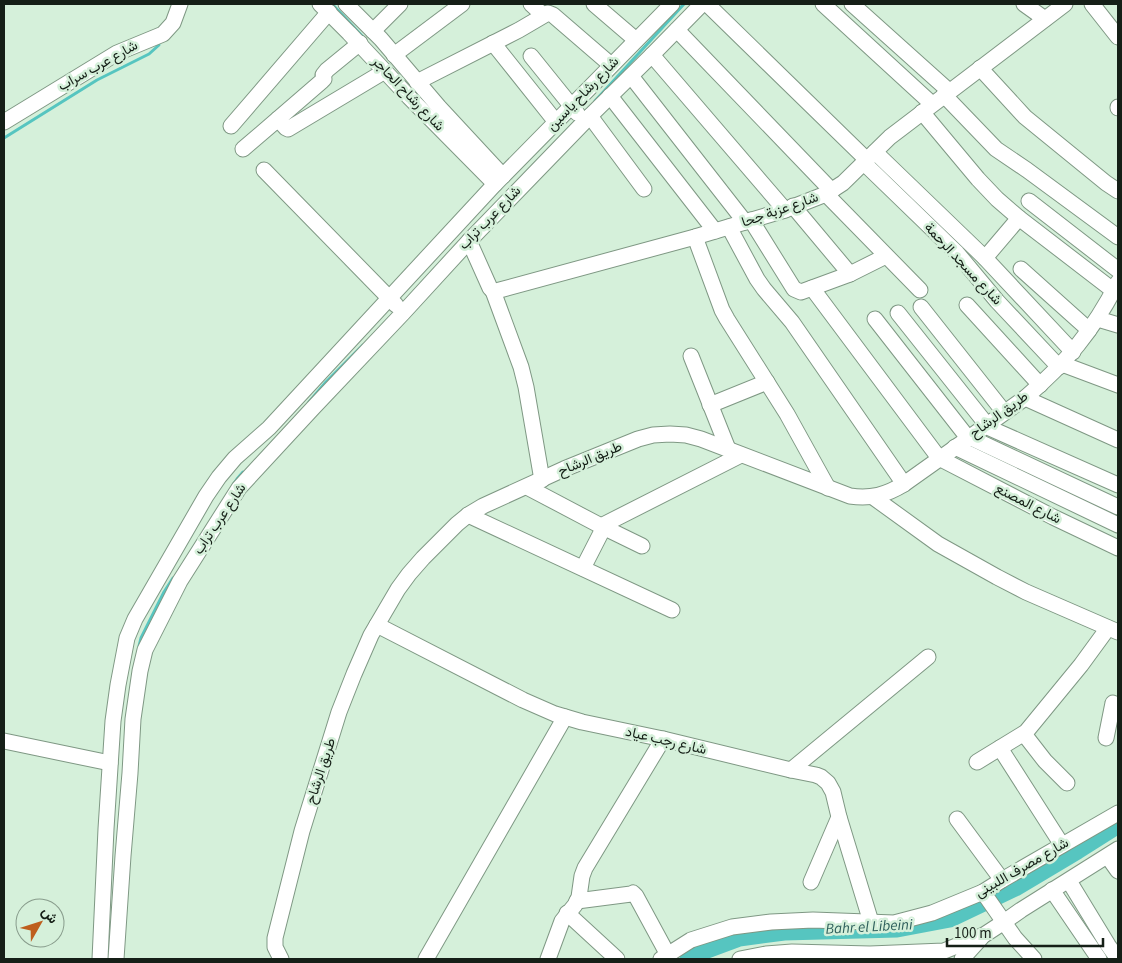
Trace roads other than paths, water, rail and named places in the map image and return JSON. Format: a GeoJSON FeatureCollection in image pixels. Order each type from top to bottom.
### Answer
{"type":"FeatureCollection","features":[{"type":"Feature","properties":{"kind":"street","name":"شارع عرب سراب"},"geometry":{"type":"LineString","coordinates":[[4,122],[117,52],[163,34],[173,23],[180,4]]}},
{"type":"Feature","properties":{"kind":"street","name":"شارع رشاح الحاجر"},"geometry":{"type":"LineString","coordinates":[[346,4],[394,55],[499,180]]}},
{"type":"Feature","properties":{"kind":"street"},"geometry":{"type":"LineString","coordinates":[[373,31],[400,4]]}},
{"type":"Feature","properties":{"kind":"street"},"geometry":{"type":"LineString","coordinates":[[394,55],[462,4]]}},
{"type":"Feature","properties":{"kind":"street"},"geometry":{"type":"LineString","coordinates":[[531,4],[543,16]]}},
{"type":"Feature","properties":{"kind":"street"},"geometry":{"type":"LineString","coordinates":[[594,4],[636,40]]}},
{"type":"Feature","properties":{"kind":"street","name":"شارع رشاح ياسين"},"geometry":{"type":"LineString","coordinates":[[523,171],[556,122],[580,115],[611,66],[672,4]]}},
{"type":"Feature","properties":{"kind":"street","name":"شارع رشاح ياسين"},"geometry":{"type":"LineString","coordinates":[[499,180],[523,171],[580,115],[610,96],[702,4]]}},
{"type":"Feature","properties":{"kind":"street"},"geometry":{"type":"LineString","coordinates":[[707,4],[869,158],[985,258],[1073,352]]}},
{"type":"Feature","properties":{"kind":"street"},"geometry":{"type":"LineString","coordinates":[[823,4],[996,149],[1118,237]]}},
{"type":"Feature","properties":{"kind":"street"},"geometry":{"type":"LineString","coordinates":[[852,4],[937,100],[978,179],[1019,218],[1117,282]]}},
{"type":"Feature","properties":{"kind":"street"},"geometry":{"type":"LineString","coordinates":[[1024,4],[1045,19]]}},
{"type":"Feature","properties":{"kind":"street","name":"شارع عزبة جحا"},"geometry":{"type":"LineString","coordinates":[[492,291],[695,238],[789,208],[829,192],[844,183],[890,137],[1065,4]]}},
{"type":"Feature","properties":{"kind":"street"},"geometry":{"type":"LineString","coordinates":[[1092,4],[1118,37]]}},
{"type":"Feature","properties":{"kind":"street","name":"شارع رشاح الحاجر"},"geometry":{"type":"LineString","coordinates":[[325,8],[409,97],[499,180]]}},
{"type":"Feature","properties":{"kind":"street"},"geometry":{"type":"LineString","coordinates":[[231,126],[325,8]]}},
{"type":"Feature","properties":{"kind":"street"},"geometry":{"type":"LineString","coordinates":[[417,82],[519,30],[546,13],[551,13],[611,66]]}},
{"type":"Feature","properties":{"kind":"street"},"geometry":{"type":"LineString","coordinates":[[677,30],[829,192],[886,256],[920,290]]}},
{"type":"Feature","properties":{"kind":"street"},"geometry":{"type":"LineString","coordinates":[[243,150],[322,81],[324,79],[323,75],[327,70],[360,43]]}},
{"type":"Feature","properties":{"kind":"street"},"geometry":{"type":"LineString","coordinates":[[494,43],[556,122]]}},
{"type":"Feature","properties":{"kind":"street"},"geometry":{"type":"LineString","coordinates":[[652,55],[850,274]]}},
{"type":"Feature","properties":{"kind":"street"},"geometry":{"type":"LineString","coordinates":[[531,56],[644,189]]}},
{"type":"Feature","properties":{"kind":"street"},"geometry":{"type":"LineString","coordinates":[[980,68],[1025,117],[1118,192]]}},
{"type":"Feature","properties":{"kind":"street"},"geometry":{"type":"LineString","coordinates":[[278,119],[288,129],[385,71]]}},
{"type":"Feature","properties":{"kind":"street"},"geometry":{"type":"LineString","coordinates":[[631,76],[748,221],[794,289],[801,292],[850,274],[886,256]]}},
{"type":"Feature","properties":{"kind":"street"},"geometry":{"type":"LineString","coordinates":[[610,96],[722,229],[764,289],[792,322],[904,484]]}},
{"type":"Feature","properties":{"kind":"street","name":"شارع مسجد الرحمة"},"geometry":{"type":"LineString","coordinates":[[869,158],[957,254],[997,301],[1061,365]]}},
{"type":"Feature","properties":{"kind":"street"},"geometry":{"type":"LineString","coordinates":[[264,170],[396,306]]}},
{"type":"Feature","properties":{"kind":"street","name":"شارع عرب تراب"},"geometry":{"type":"LineString","coordinates":[[100,959],[113,721],[127,638],[135,619],[194,515],[219,477],[235,458],[396,306],[469,241],[523,171]]}},
{"type":"Feature","properties":{"kind":"street","name":"شارع عرب تراب"},"geometry":{"type":"LineString","coordinates":[[116,959],[133,719],[145,650],[180,581],[239,488],[313,408],[499,180]]}},
{"type":"Feature","properties":{"kind":"street"},"geometry":{"type":"LineString","coordinates":[[1029,201],[1117,282]]}},
{"type":"Feature","properties":{"kind":"street"},"geometry":{"type":"LineString","coordinates":[[985,258],[1019,218]]}},
{"type":"Feature","properties":{"kind":"street"},"geometry":{"type":"LineString","coordinates":[[695,238],[722,310],[793,424],[828,488]]}},
{"type":"Feature","properties":{"kind":"street"},"geometry":{"type":"LineString","coordinates":[[469,241],[492,291],[521,367],[542,480]]}},
{"type":"Feature","properties":{"kind":"street"},"geometry":{"type":"LineString","coordinates":[[1021,269],[1093,325],[1118,325]]}},
{"type":"Feature","properties":{"kind":"street","name":"طريق الرشاح"},"geometry":{"type":"LineString","coordinates":[[281,959],[275,947],[275,938],[302,831],[342,704],[354,674],[371,635],[398,589],[409,574],[446,534],[468,515],[483,506],[638,439],[670,434],[686,435],[701,439],[850,496],[873,497],[889,492],[904,484],[955,448],[1025,398],[1040,385],[1073,352],[1093,325],[1117,282]]}},
{"type":"Feature","properties":{"kind":"street"},"geometry":{"type":"LineString","coordinates":[[812,288],[940,458]]}},
{"type":"Feature","properties":{"kind":"street"},"geometry":{"type":"LineString","coordinates":[[967,305],[1040,385]]}},
{"type":"Feature","properties":{"kind":"street"},"geometry":{"type":"LineString","coordinates":[[922,307],[1004,412]]}},
{"type":"Feature","properties":{"kind":"street"},"geometry":{"type":"LineString","coordinates":[[898,313],[986,425],[1118,485]]}},
{"type":"Feature","properties":{"kind":"street"},"geometry":{"type":"LineString","coordinates":[[875,319],[968,438],[1118,507]]}},
{"type":"Feature","properties":{"kind":"street"},"geometry":{"type":"LineString","coordinates":[[583,568],[602,527],[734,452],[710,404],[691,356]]}},
{"type":"Feature","properties":{"kind":"street"},"geometry":{"type":"LineString","coordinates":[[1061,365],[1118,385]]}},
{"type":"Feature","properties":{"kind":"street"},"geometry":{"type":"LineString","coordinates":[[710,404],[767,382]]}},
{"type":"Feature","properties":{"kind":"street"},"geometry":{"type":"LineString","coordinates":[[1025,398],[1118,440]]}},
{"type":"Feature","properties":{"kind":"street"},"geometry":{"type":"LineString","coordinates":[[955,448],[1118,525]]}},
{"type":"Feature","properties":{"kind":"street","name":"شارع المصنع"},"geometry":{"type":"LineString","coordinates":[[940,458],[1053,517],[1118,548]]}},
{"type":"Feature","properties":{"kind":"street"},"geometry":{"type":"LineString","coordinates":[[527,487],[642,546]]}},
{"type":"Feature","properties":{"kind":"street"},"geometry":{"type":"LineString","coordinates":[[873,497],[938,544],[997,577],[1026,592],[1113,630],[1075,672],[1024,734],[977,762]]}},
{"type":"Feature","properties":{"kind":"street"},"geometry":{"type":"LineString","coordinates":[[468,515],[672,610]]}},
{"type":"Feature","properties":{"kind":"street","name":"شارع رجب عياد"},"geometry":{"type":"LineString","coordinates":[[377,625],[523,700],[565,717],[816,775],[825,780],[833,792],[871,922]]}},
{"type":"Feature","properties":{"kind":"street"},"geometry":{"type":"LineString","coordinates":[[791,770],[928,657]]}},
{"type":"Feature","properties":{"kind":"street"},"geometry":{"type":"LineString","coordinates":[[1106,738],[1113,703]]}},
{"type":"Feature","properties":{"kind":"street"},"geometry":{"type":"LineString","coordinates":[[426,959],[565,717]]}},
{"type":"Feature","properties":{"kind":"street"},"geometry":{"type":"LineString","coordinates":[[1024,734],[1045,761],[1067,783]]}},
{"type":"Feature","properties":{"kind":"street"},"geometry":{"type":"LineString","coordinates":[[548,959],[562,921],[577,901],[585,868],[662,739]]}},
{"type":"Feature","properties":{"kind":"street"},"geometry":{"type":"LineString","coordinates":[[4,741],[110,763]]}},
{"type":"Feature","properties":{"kind":"street"},"geometry":{"type":"LineString","coordinates":[[1000,748],[1062,845]]}},
{"type":"Feature","properties":{"kind":"street","name":"شارع مصرف اللبينى"},"geometry":{"type":"LineString","coordinates":[[665,957],[691,940],[732,927],[771,922],[813,920],[894,922],[932,913],[983,892],[1118,813]]}},
{"type":"Feature","properties":{"kind":"street"},"geometry":{"type":"LineString","coordinates":[[811,882],[839,817]]}},
{"type":"Feature","properties":{"kind":"street"},"geometry":{"type":"LineString","coordinates":[[957,819],[1002,880]]}},
{"type":"Feature","properties":{"kind":"street"},"geometry":{"type":"LineString","coordinates":[[740,959],[766,954],[816,956],[944,951],[984,935],[1113,853],[1118,871]]}},
{"type":"Feature","properties":{"kind":"street"},"geometry":{"type":"LineString","coordinates":[[1069,881],[1118,959]]}},
{"type":"Feature","properties":{"kind":"street"},"geometry":{"type":"LineString","coordinates":[[1052,890],[1099,959]]}},
{"type":"Feature","properties":{"kind":"street"},"geometry":{"type":"LineString","coordinates":[[983,892],[1015,938],[1034,959]]}},
{"type":"Feature","properties":{"kind":"street"},"geometry":{"type":"LineString","coordinates":[[577,901],[634,894],[665,957]]}},
{"type":"Feature","properties":{"kind":"street"},"geometry":{"type":"LineString","coordinates":[[567,914],[617,959]]}},
{"type":"Feature","properties":{"kind":"street"},"geometry":{"type":"LineString","coordinates":[[969,957],[984,935]]}},
{"type":"Feature","properties":{"kind":"waterway"},"geometry":{"type":"LineString","coordinates":[[332,4],[364,38]]}},
{"type":"Feature","properties":{"kind":"waterway"},"geometry":{"type":"LineString","coordinates":[[595,101],[684,4]]}},
{"type":"Feature","properties":{"kind":"waterway"},"geometry":{"type":"LineString","coordinates":[[4,138],[97,80],[149,54],[159,45]]}},
{"type":"Feature","properties":{"kind":"waterway"},"geometry":{"type":"LineString","coordinates":[[309,402],[363,345]]}},
{"type":"Feature","properties":{"kind":"waterway"},"geometry":{"type":"LineString","coordinates":[[233,485],[243,472]]}},
{"type":"Feature","properties":{"kind":"waterway"},"geometry":{"type":"LineString","coordinates":[[139,646],[141,638],[173,578]]}},
{"type":"Feature","properties":{"kind":"waterway","name":"Bahr el Libeini"},"geometry":{"type":"LineString","coordinates":[[689,959],[704,950],[739,937],[784,931],[897,928],[950,918],[1015,887],[1118,824]]}}]}
